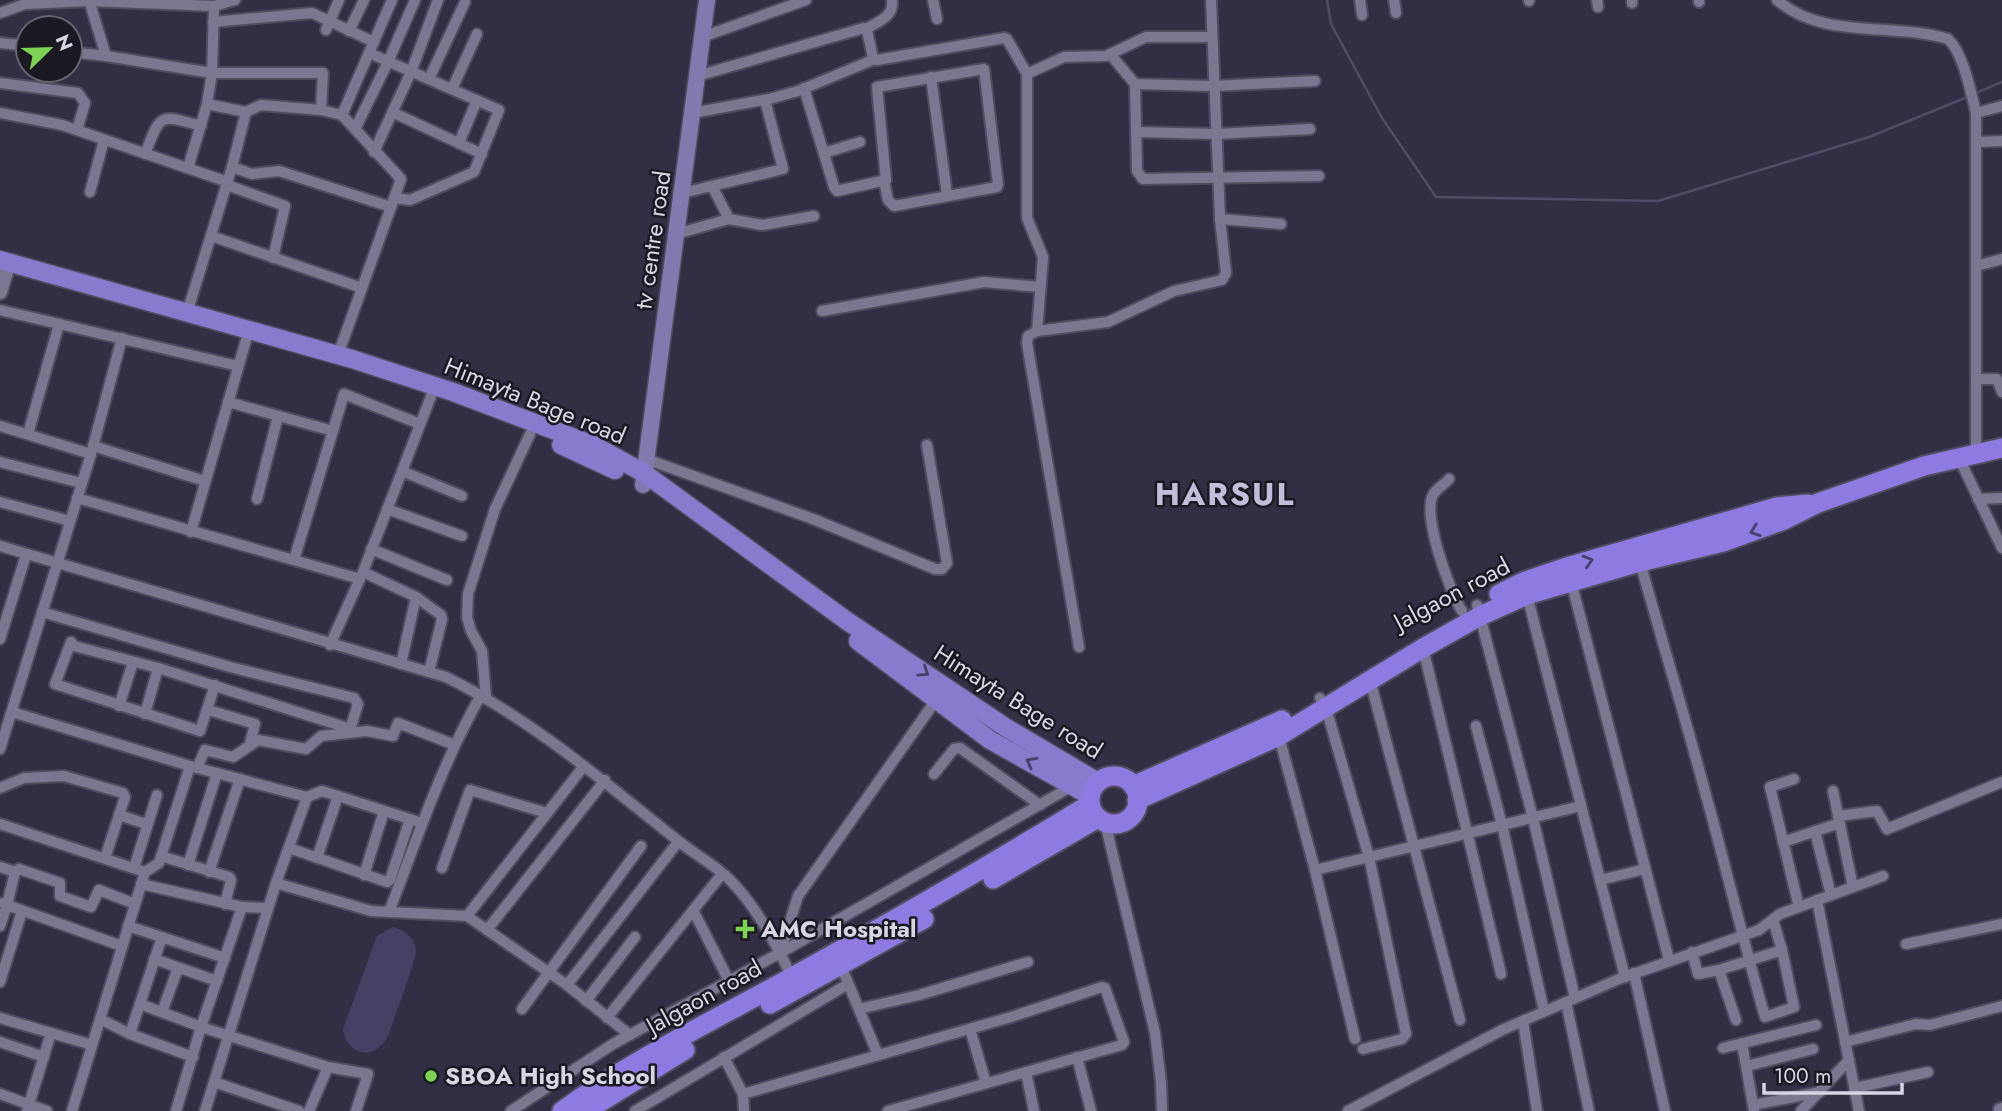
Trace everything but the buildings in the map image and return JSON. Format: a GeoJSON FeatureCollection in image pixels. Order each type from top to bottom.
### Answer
{"type":"FeatureCollection","features":[{"type":"Feature","properties":{"kind":"highway","name":"Jalgaon road"},"geometry":{"type":"LineString","coordinates":[[1323,703],[1370,680],[1423,648],[1473,610],[1640,562],[1723,542],[1784,520],[1818,503],[1924,466],[2002,448]]}},
{"type":"Feature","properties":{"kind":"highway","name":"Jalgaon road"},"geometry":{"type":"LineString","coordinates":[[1135,793],[1276,730],[1523,582],[1777,507],[1818,503]]}},
{"type":"Feature","properties":{"kind":"highway"},"geometry":{"type":"LineString","coordinates":[[1112,776],[1127,780],[1135,793],[1136,808],[1127,820],[1112,824],[1093,801],[1112,776]]}},
{"type":"Feature","properties":{"kind":"highway","name":"Jalgaon road"},"geometry":{"type":"LineString","coordinates":[[562,1111],[649,1055],[973,876],[1093,801]]}},
{"type":"Feature","properties":{"kind":"highway","name":"Jalgaon road"},"geometry":{"type":"LineString","coordinates":[[586,1111],[611,1093],[691,1047],[845,975],[1093,801]]}},
{"type":"Feature","properties":{"kind":"main road","name":"tv centre road"},"geometry":{"type":"LineString","coordinates":[[645,472],[707,0]]}},
{"type":"Feature","properties":{"kind":"main road","name":"Himayta Bage road"},"geometry":{"type":"LineString","coordinates":[[4,266],[338,355],[433,391],[593,445],[645,472],[847,621],[1005,727],[1093,801]]}},
{"type":"Feature","properties":{"kind":"main road"},"geometry":{"type":"LineString","coordinates":[[4,266],[246,340],[433,391],[530,434],[645,472],[783,585],[990,740],[1093,801]]}},
{"type":"Feature","properties":{"kind":"street"},"geometry":{"type":"LineString","coordinates":[[0,13],[25,4],[89,0],[214,6],[235,0]]}},
{"type":"Feature","properties":{"kind":"street"},"geometry":{"type":"LineString","coordinates":[[89,0],[106,56]]}},
{"type":"Feature","properties":{"kind":"street"},"geometry":{"type":"LineString","coordinates":[[328,26],[339,0]]}},
{"type":"Feature","properties":{"kind":"street"},"geometry":{"type":"LineString","coordinates":[[349,31],[363,0]]}},
{"type":"Feature","properties":{"kind":"street"},"geometry":{"type":"LineString","coordinates":[[342,115],[393,0]]}},
{"type":"Feature","properties":{"kind":"street"},"geometry":{"type":"LineString","coordinates":[[355,130],[415,0]]}},
{"type":"Feature","properties":{"kind":"street"},"geometry":{"type":"LineString","coordinates":[[373,152],[411,72],[438,0]]}},
{"type":"Feature","properties":{"kind":"street"},"geometry":{"type":"LineString","coordinates":[[702,37],[806,0]]}},
{"type":"Feature","properties":{"kind":"street"},"geometry":{"type":"LineString","coordinates":[[697,76],[866,29],[890,14],[892,0]]}},
{"type":"Feature","properties":{"kind":"street"},"geometry":{"type":"LineString","coordinates":[[933,0],[937,19]]}},
{"type":"Feature","properties":{"kind":"street"},"geometry":{"type":"LineString","coordinates":[[1079,648],[1027,343],[1028,336],[1037,331],[1108,322],[1174,291],[1222,280],[1226,273],[1220,219],[1211,0]]}},
{"type":"Feature","properties":{"kind":"street"},"geometry":{"type":"LineString","coordinates":[[1360,0],[1362,15]]}},
{"type":"Feature","properties":{"kind":"street"},"geometry":{"type":"LineString","coordinates":[[1394,0],[1396,13]]}},
{"type":"Feature","properties":{"kind":"street"},"geometry":{"type":"LineString","coordinates":[[1777,0],[1789,10],[1815,22],[1948,39],[1955,47],[1976,113],[1976,379],[1968,456],[1978,499],[2002,548]]}},
{"type":"Feature","properties":{"kind":"street"},"geometry":{"type":"LineString","coordinates":[[429,79],[465,2]]}},
{"type":"Feature","properties":{"kind":"street"},"geometry":{"type":"LineString","coordinates":[[188,168],[208,104],[214,6]]}},
{"type":"Feature","properties":{"kind":"street"},"geometry":{"type":"LineString","coordinates":[[213,22],[312,13],[328,26],[349,31],[374,42]]}},
{"type":"Feature","properties":{"kind":"street"},"geometry":{"type":"LineString","coordinates":[[866,29],[875,59]]}},
{"type":"Feature","properties":{"kind":"street"},"geometry":{"type":"LineString","coordinates":[[452,89],[477,34]]}},
{"type":"Feature","properties":{"kind":"street"},"geometry":{"type":"LineString","coordinates":[[1027,74],[1064,57],[1102,57],[1146,37],[1211,37]]}},
{"type":"Feature","properties":{"kind":"street"},"geometry":{"type":"LineString","coordinates":[[692,113],[765,100],[804,88],[875,59],[1007,38],[1027,74],[1027,218],[1043,257],[1037,331]]}},
{"type":"Feature","properties":{"kind":"street"},"geometry":{"type":"LineString","coordinates":[[84,54],[212,73],[323,73],[321,110]]}},
{"type":"Feature","properties":{"kind":"street"},"geometry":{"type":"LineString","coordinates":[[232,167],[252,174],[279,171],[392,203],[410,200],[476,169],[499,110],[369,54]]}},
{"type":"Feature","properties":{"kind":"street"},"geometry":{"type":"LineString","coordinates":[[1110,54],[1135,84],[1138,171],[1143,179],[1319,176]]}},
{"type":"Feature","properties":{"kind":"street"},"geometry":{"type":"LineString","coordinates":[[982,68],[985,72],[998,184],[993,188],[892,206],[884,181],[886,177],[877,87],[931,77],[982,68]]}},
{"type":"Feature","properties":{"kind":"street"},"geometry":{"type":"LineString","coordinates":[[931,77],[947,195]]}},
{"type":"Feature","properties":{"kind":"street"},"geometry":{"type":"LineString","coordinates":[[1135,84],[1213,86],[1315,81]]}},
{"type":"Feature","properties":{"kind":"street"},"geometry":{"type":"LineString","coordinates":[[0,83],[78,93],[85,103],[77,131]]}},
{"type":"Feature","properties":{"kind":"street"},"geometry":{"type":"LineString","coordinates":[[804,88],[837,191],[884,181]]}},
{"type":"Feature","properties":{"kind":"street"},"geometry":{"type":"LineString","coordinates":[[459,143],[477,100]]}},
{"type":"Feature","properties":{"kind":"street"},"geometry":{"type":"LineString","coordinates":[[682,193],[783,169],[765,100]]}},
{"type":"Feature","properties":{"kind":"street"},"geometry":{"type":"LineString","coordinates":[[208,104],[246,112],[261,105],[321,110],[342,115],[401,180],[338,355]]}},
{"type":"Feature","properties":{"kind":"street"},"geometry":{"type":"LineString","coordinates":[[1976,113],[2002,106]]}},
{"type":"Feature","properties":{"kind":"street"},"geometry":{"type":"LineString","coordinates":[[187,313],[246,112]]}},
{"type":"Feature","properties":{"kind":"street"},"geometry":{"type":"LineString","coordinates":[[392,112],[482,153]]}},
{"type":"Feature","properties":{"kind":"street"},"geometry":{"type":"LineString","coordinates":[[0,113],[77,131],[188,168],[285,206],[273,258]]}},
{"type":"Feature","properties":{"kind":"street"},"geometry":{"type":"LineString","coordinates":[[145,154],[156,125],[162,120],[173,118],[201,126]]}},
{"type":"Feature","properties":{"kind":"street"},"geometry":{"type":"LineString","coordinates":[[1136,132],[1217,134],[1310,129]]}},
{"type":"Feature","properties":{"kind":"street"},"geometry":{"type":"LineString","coordinates":[[90,192],[104,140]]}},
{"type":"Feature","properties":{"kind":"street"},"geometry":{"type":"LineString","coordinates":[[1976,142],[2002,141]]}},
{"type":"Feature","properties":{"kind":"street"},"geometry":{"type":"LineString","coordinates":[[824,153],[860,142]]}},
{"type":"Feature","properties":{"kind":"street"},"geometry":{"type":"LineString","coordinates":[[712,186],[729,219]]}},
{"type":"Feature","properties":{"kind":"street"},"geometry":{"type":"LineString","coordinates":[[676,234],[729,219],[762,225],[814,216]]}},
{"type":"Feature","properties":{"kind":"street"},"geometry":{"type":"LineString","coordinates":[[1220,219],[1281,224]]}},
{"type":"Feature","properties":{"kind":"street"},"geometry":{"type":"LineString","coordinates":[[211,236],[362,288]]}},
{"type":"Feature","properties":{"kind":"street"},"geometry":{"type":"LineString","coordinates":[[1976,266],[2002,259]]}},
{"type":"Feature","properties":{"kind":"street"},"geometry":{"type":"LineString","coordinates":[[0,292],[4,266]]}},
{"type":"Feature","properties":{"kind":"street"},"geometry":{"type":"LineString","coordinates":[[822,311],[984,282],[1040,287]]}},
{"type":"Feature","properties":{"kind":"street"},"geometry":{"type":"LineString","coordinates":[[0,310],[238,366]]}},
{"type":"Feature","properties":{"kind":"street"},"geometry":{"type":"LineString","coordinates":[[28,434],[59,324]]}},
{"type":"Feature","properties":{"kind":"street"},"geometry":{"type":"LineString","coordinates":[[0,749],[92,450],[122,338]]}},
{"type":"Feature","properties":{"kind":"street"},"geometry":{"type":"LineString","coordinates":[[191,532],[246,340]]}},
{"type":"Feature","properties":{"kind":"street"},"geometry":{"type":"LineString","coordinates":[[1976,379],[1997,379],[2002,392]]}},
{"type":"Feature","properties":{"kind":"street"},"geometry":{"type":"LineString","coordinates":[[330,645],[361,575],[433,391]]}},
{"type":"Feature","properties":{"kind":"street"},"geometry":{"type":"LineString","coordinates":[[294,560],[344,394],[420,424]]}},
{"type":"Feature","properties":{"kind":"street"},"geometry":{"type":"LineString","coordinates":[[228,402],[333,431]]}},
{"type":"Feature","properties":{"kind":"street"},"geometry":{"type":"LineString","coordinates":[[257,499],[278,416]]}},
{"type":"Feature","properties":{"kind":"street"},"geometry":{"type":"LineString","coordinates":[[0,426],[205,481]]}},
{"type":"Feature","properties":{"kind":"street"},"geometry":{"type":"LineString","coordinates":[[388,912],[455,745],[484,696],[482,651],[467,617],[468,594],[495,509],[530,434]]}},
{"type":"Feature","properties":{"kind":"street"},"geometry":{"type":"LineString","coordinates":[[645,472],[813,519],[935,569],[942,569],[947,563],[927,444]]}},
{"type":"Feature","properties":{"kind":"street"},"geometry":{"type":"LineString","coordinates":[[0,461],[81,483]]}},
{"type":"Feature","properties":{"kind":"street"},"geometry":{"type":"LineString","coordinates":[[402,471],[462,496]]}},
{"type":"Feature","properties":{"kind":"street"},"geometry":{"type":"LineString","coordinates":[[1449,479],[1433,495],[1430,514],[1452,596],[1473,610],[1533,818],[1571,1000],[1589,1111]]}},
{"type":"Feature","properties":{"kind":"street"},"geometry":{"type":"LineString","coordinates":[[77,498],[294,560],[361,575],[416,597],[442,617],[429,673]]}},
{"type":"Feature","properties":{"kind":"street"},"geometry":{"type":"LineString","coordinates":[[1978,499],[2002,498]]}},
{"type":"Feature","properties":{"kind":"street"},"geometry":{"type":"LineString","coordinates":[[0,502],[70,521]]}},
{"type":"Feature","properties":{"kind":"street"},"geometry":{"type":"LineString","coordinates":[[387,509],[462,536]]}},
{"type":"Feature","properties":{"kind":"street"},"geometry":{"type":"LineString","coordinates":[[0,546],[446,677],[484,696],[605,780],[678,842],[722,874],[754,910],[792,977]]}},
{"type":"Feature","properties":{"kind":"street"},"geometry":{"type":"LineString","coordinates":[[371,549],[447,580]]}},
{"type":"Feature","properties":{"kind":"street"},"geometry":{"type":"LineString","coordinates":[[0,639],[5,604],[26,555]]}},
{"type":"Feature","properties":{"kind":"street"},"geometry":{"type":"LineString","coordinates":[[1640,562],[1708,801],[1741,936],[1765,1017],[1794,1007],[1773,920]]}},
{"type":"Feature","properties":{"kind":"street"},"geometry":{"type":"LineString","coordinates":[[1571,582],[1669,960]]}},
{"type":"Feature","properties":{"kind":"street"},"geometry":{"type":"LineString","coordinates":[[1527,595],[1600,880],[1630,975],[1665,1111]]}},
{"type":"Feature","properties":{"kind":"street"},"geometry":{"type":"LineString","coordinates":[[401,664],[416,597]]}},
{"type":"Feature","properties":{"kind":"street"},"geometry":{"type":"LineString","coordinates":[[42,612],[230,667],[354,698],[358,705],[350,731]]}},
{"type":"Feature","properties":{"kind":"street"},"geometry":{"type":"LineString","coordinates":[[215,685],[200,731],[55,684],[71,642],[74,646],[215,685],[350,731]]}},
{"type":"Feature","properties":{"kind":"street"},"geometry":{"type":"LineString","coordinates":[[1423,648],[1502,974]]}},
{"type":"Feature","properties":{"kind":"street"},"geometry":{"type":"LineString","coordinates":[[119,706],[133,662]]}},
{"type":"Feature","properties":{"kind":"street"},"geometry":{"type":"LineString","coordinates":[[145,714],[159,668]]}},
{"type":"Feature","properties":{"kind":"street"},"geometry":{"type":"LineString","coordinates":[[1370,680],[1460,1020]]}},
{"type":"Feature","properties":{"kind":"street"},"geometry":{"type":"LineString","coordinates":[[780,953],[798,895],[936,700]]}},
{"type":"Feature","properties":{"kind":"street"},"geometry":{"type":"LineString","coordinates":[[1276,730],[1359,1044],[1402,1039],[1406,1034],[1369,857],[1323,703]]}},
{"type":"Feature","properties":{"kind":"street"},"geometry":{"type":"LineString","coordinates":[[208,710],[255,724],[250,743]]}},
{"type":"Feature","properties":{"kind":"street"},"geometry":{"type":"LineString","coordinates":[[12,712],[193,767],[307,797],[319,791],[422,823]]}},
{"type":"Feature","properties":{"kind":"street"},"geometry":{"type":"LineString","coordinates":[[0,824],[139,870],[159,863],[193,767],[205,750],[233,757],[250,743],[260,740],[306,749],[319,737],[350,731],[391,736],[400,723],[455,745]]}},
{"type":"Feature","properties":{"kind":"street"},"geometry":{"type":"LineString","coordinates":[[1476,726],[1502,825],[1544,1011]]}},
{"type":"Feature","properties":{"kind":"street"},"geometry":{"type":"LineString","coordinates":[[934,774],[954,749],[960,748],[1041,805]]}},
{"type":"Feature","properties":{"kind":"street"},"geometry":{"type":"LineString","coordinates":[[467,916],[584,766]]}},
{"type":"Feature","properties":{"kind":"street"},"geometry":{"type":"LineString","coordinates":[[188,865],[217,773]]}},
{"type":"Feature","properties":{"kind":"street"},"geometry":{"type":"LineString","coordinates":[[0,788],[26,777],[66,777],[123,793],[125,797],[104,858]]}},
{"type":"Feature","properties":{"kind":"street"},"geometry":{"type":"LineString","coordinates":[[209,872],[240,779]]}},
{"type":"Feature","properties":{"kind":"street"},"geometry":{"type":"LineString","coordinates":[[1794,779],[1770,787],[1799,907]]}},
{"type":"Feature","properties":{"kind":"street"},"geometry":{"type":"LineString","coordinates":[[487,930],[605,780]]}},
{"type":"Feature","properties":{"kind":"street"},"geometry":{"type":"LineString","coordinates":[[1783,842],[1839,820],[1877,811],[1887,830],[2002,782]]}},
{"type":"Feature","properties":{"kind":"street"},"geometry":{"type":"LineString","coordinates":[[442,868],[470,790],[547,813]]}},
{"type":"Feature","properties":{"kind":"street"},"geometry":{"type":"LineString","coordinates":[[1833,790],[1853,887]]}},
{"type":"Feature","properties":{"kind":"street"},"geometry":{"type":"LineString","coordinates":[[72,1111],[141,884],[139,870],[146,824],[157,794]]}},
{"type":"Feature","properties":{"kind":"street"},"geometry":{"type":"LineString","coordinates":[[317,858],[338,796]]}},
{"type":"Feature","properties":{"kind":"street"},"geometry":{"type":"LineString","coordinates":[[205,1111],[276,883],[307,797]]}},
{"type":"Feature","properties":{"kind":"street"},"geometry":{"type":"LineString","coordinates":[[511,1111],[630,1035],[1041,805],[1093,801],[1155,1032],[1162,1111]]}},
{"type":"Feature","properties":{"kind":"street"},"geometry":{"type":"LineString","coordinates":[[1315,870],[1581,806]]}},
{"type":"Feature","properties":{"kind":"street"},"geometry":{"type":"LineString","coordinates":[[364,875],[384,811]]}},
{"type":"Feature","properties":{"kind":"street"},"geometry":{"type":"LineString","coordinates":[[119,815],[146,824]]}},
{"type":"Feature","properties":{"kind":"street"},"geometry":{"type":"LineString","coordinates":[[289,848],[388,882],[410,819]]}},
{"type":"Feature","properties":{"kind":"street"},"geometry":{"type":"LineString","coordinates":[[1815,831],[1831,895]]}},
{"type":"Feature","properties":{"kind":"street"},"geometry":{"type":"LineString","coordinates":[[567,985],[678,842]]}},
{"type":"Feature","properties":{"kind":"street"},"geometry":{"type":"LineString","coordinates":[[523,1009],[641,846]]}},
{"type":"Feature","properties":{"kind":"street"},"geometry":{"type":"LineString","coordinates":[[956,854],[973,876]]}},
{"type":"Feature","properties":{"kind":"street"},"geometry":{"type":"LineString","coordinates":[[161,856],[231,878],[225,904]]}},
{"type":"Feature","properties":{"kind":"street"},"geometry":{"type":"LineString","coordinates":[[0,866],[15,872]]}},
{"type":"Feature","properties":{"kind":"street"},"geometry":{"type":"LineString","coordinates":[[0,926],[3,904],[15,872],[19,869],[60,883],[60,896],[91,907],[99,890],[135,904]]}},
{"type":"Feature","properties":{"kind":"street"},"geometry":{"type":"LineString","coordinates":[[1600,880],[1645,869]]}},
{"type":"Feature","properties":{"kind":"street"},"geometry":{"type":"LineString","coordinates":[[607,1018],[722,874]]}},
{"type":"Feature","properties":{"kind":"street"},"geometry":{"type":"LineString","coordinates":[[1348,1111],[1428,1067],[1544,1011],[1669,960],[1759,930],[1780,914],[1882,876]]}},
{"type":"Feature","properties":{"kind":"street"},"geometry":{"type":"LineString","coordinates":[[909,881],[922,905]]}},
{"type":"Feature","properties":{"kind":"street"},"geometry":{"type":"LineString","coordinates":[[276,883],[371,911],[467,916],[567,985],[630,1035]]}},
{"type":"Feature","properties":{"kind":"street"},"geometry":{"type":"LineString","coordinates":[[141,884],[225,904],[268,908]]}},
{"type":"Feature","properties":{"kind":"street"},"geometry":{"type":"LineString","coordinates":[[1817,900],[1859,1111]]}},
{"type":"Feature","properties":{"kind":"street"},"geometry":{"type":"LineString","coordinates":[[3,904],[122,946]]}},
{"type":"Feature","properties":{"kind":"street"},"geometry":{"type":"LineString","coordinates":[[176,1111],[242,907]]}},
{"type":"Feature","properties":{"kind":"street"},"geometry":{"type":"LineString","coordinates":[[693,910],[729,981]]}},
{"type":"Feature","properties":{"kind":"street"},"geometry":{"type":"LineString","coordinates":[[0,982],[22,911]]}},
{"type":"Feature","properties":{"kind":"street"},"geometry":{"type":"LineString","coordinates":[[1906,944],[2002,924]]}},
{"type":"Feature","properties":{"kind":"street"},"geometry":{"type":"LineString","coordinates":[[128,926],[225,958]]}},
{"type":"Feature","properties":{"kind":"street"},"geometry":{"type":"LineString","coordinates":[[130,1034],[162,937]]}},
{"type":"Feature","properties":{"kind":"street"},"geometry":{"type":"LineString","coordinates":[[586,1001],[635,937]]}},
{"type":"Feature","properties":{"kind":"street"},"geometry":{"type":"LineString","coordinates":[[1692,952],[1698,974],[1782,950]]}},
{"type":"Feature","properties":{"kind":"street"},"geometry":{"type":"LineString","coordinates":[[155,959],[217,981]]}},
{"type":"Feature","properties":{"kind":"street"},"geometry":{"type":"LineString","coordinates":[[859,1009],[919,995],[1028,962]]}},
{"type":"Feature","properties":{"kind":"street"},"geometry":{"type":"LineString","coordinates":[[162,1012],[178,968]]}},
{"type":"Feature","properties":{"kind":"street"},"geometry":{"type":"LineString","coordinates":[[1719,970],[1736,1020]]}},
{"type":"Feature","properties":{"kind":"street"},"geometry":{"type":"LineString","coordinates":[[635,1111],[724,1058],[845,975],[878,1055]]}},
{"type":"Feature","properties":{"kind":"street"},"geometry":{"type":"LineString","coordinates":[[743,1094],[970,1029],[1104,986],[1123,1044],[888,1111]]}},
{"type":"Feature","properties":{"kind":"street"},"geometry":{"type":"LineString","coordinates":[[140,1004],[201,1027],[328,1067],[368,1074],[356,1111]]}},
{"type":"Feature","properties":{"kind":"street"},"geometry":{"type":"LineString","coordinates":[[1845,1041],[1916,1024],[1930,1025],[2002,1006]]}},
{"type":"Feature","properties":{"kind":"street"},"geometry":{"type":"LineString","coordinates":[[0,1018],[92,1045]]}},
{"type":"Feature","properties":{"kind":"street"},"geometry":{"type":"LineString","coordinates":[[100,1019],[130,1034],[192,1057]]}},
{"type":"Feature","properties":{"kind":"street"},"geometry":{"type":"LineString","coordinates":[[1523,1021],[1537,1111]]}},
{"type":"Feature","properties":{"kind":"street"},"geometry":{"type":"LineString","coordinates":[[1723,1048],[1816,1025]]}},
{"type":"Feature","properties":{"kind":"street"},"geometry":{"type":"LineString","coordinates":[[970,1029],[986,1083]]}},
{"type":"Feature","properties":{"kind":"street"},"geometry":{"type":"LineString","coordinates":[[28,1108],[51,1033]]}},
{"type":"Feature","properties":{"kind":"street"},"geometry":{"type":"LineString","coordinates":[[0,1042],[44,1057]]}},
{"type":"Feature","properties":{"kind":"street"},"geometry":{"type":"LineString","coordinates":[[1742,1043],[1754,1108],[1819,1091]]}},
{"type":"Feature","properties":{"kind":"street"},"geometry":{"type":"LineString","coordinates":[[1746,1066],[1813,1049]]}},
{"type":"Feature","properties":{"kind":"street"},"geometry":{"type":"LineString","coordinates":[[1077,1057],[1091,1111]]}},
{"type":"Feature","properties":{"kind":"street"},"geometry":{"type":"LineString","coordinates":[[724,1058],[743,1094],[744,1111]]}},
{"type":"Feature","properties":{"kind":"street"},"geometry":{"type":"LineString","coordinates":[[1801,1111],[1849,1060]]}},
{"type":"Feature","properties":{"kind":"street"},"geometry":{"type":"LineString","coordinates":[[309,1111],[328,1067]]}},
{"type":"Feature","properties":{"kind":"street"},"geometry":{"type":"LineString","coordinates":[[1026,1072],[1034,1111]]}},
{"type":"Feature","properties":{"kind":"street"},"geometry":{"type":"LineString","coordinates":[[1855,1088],[1928,1072]]}},
{"type":"Feature","properties":{"kind":"street"},"geometry":{"type":"LineString","coordinates":[[214,1082],[299,1111]]}},
{"type":"Feature","properties":{"kind":"street"},"geometry":{"type":"LineString","coordinates":[[0,1094],[28,1108],[47,1111]]}},
{"type":"Feature","properties":{"kind":"shaded area"},"geometry":{"type":"Polygon","coordinates":[[[392,927],[405,932],[412,939],[416,948],[415,959],[385,1041],[372,1051],[360,1052],[349,1044],[343,1029],[377,936],[392,927]]]}},
{"type":"Feature","properties":{"kind":"waterway"},"geometry":{"type":"LineString","coordinates":[[1327,0],[1331,24],[1382,118],[1436,197],[1658,201],[1869,137],[1970,96]]}},
{"type":"Feature","properties":{"kind":"waterway"},"geometry":{"type":"LineString","coordinates":[[1976,93],[2002,82]]}},
{"type":"Feature","properties":{"kind":"place","name":"AMC Hospital"},"geometry":{"type":"Point","coordinates":[745,929]}},
{"type":"Feature","properties":{"kind":"place","name":"SBOA High School"},"geometry":{"type":"Point","coordinates":[431,1076]}},
{"type":"Feature","properties":{"kind":"district","name":"HARSUL"},"geometry":{"type":"Point","coordinates":[1225,494]}}]}
